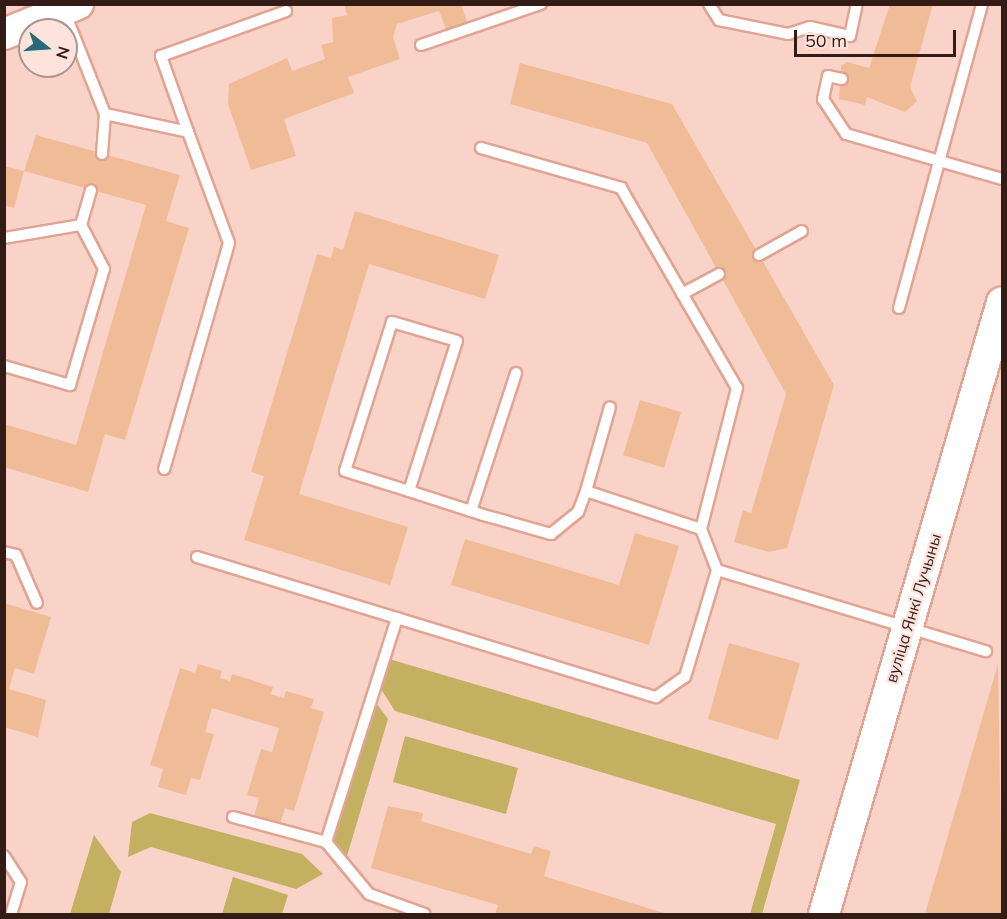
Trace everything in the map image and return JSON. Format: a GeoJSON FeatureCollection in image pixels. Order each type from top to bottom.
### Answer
{"type":"FeatureCollection","features":[{"type":"Feature","properties":{"kind":"street"},"geometry":{"type":"LineString","coordinates":[[4,34],[70,7]]}},
{"type":"Feature","properties":{"kind":"street","name":"вуліца Янкі Лучыны"},"geometry":{"type":"LineString","coordinates":[[824,915],[1002,302]]}},
{"type":"Feature","properties":{"kind":"lane"},"geometry":{"type":"LineString","coordinates":[[421,45],[541,4]]}},
{"type":"Feature","properties":{"kind":"lane"},"geometry":{"type":"LineString","coordinates":[[709,4],[719,20],[788,34],[810,27],[850,36],[857,4]]}},
{"type":"Feature","properties":{"kind":"lane"},"geometry":{"type":"LineString","coordinates":[[899,308],[982,4]]}},
{"type":"Feature","properties":{"kind":"lane"},"geometry":{"type":"LineString","coordinates":[[70,7],[105,114],[102,154]]}},
{"type":"Feature","properties":{"kind":"lane"},"geometry":{"type":"LineString","coordinates":[[164,469],[229,243],[161,56],[286,11]]}},
{"type":"Feature","properties":{"kind":"lane"},"geometry":{"type":"LineString","coordinates":[[842,79],[828,76],[823,99],[846,134],[1002,179]]}},
{"type":"Feature","properties":{"kind":"lane"},"geometry":{"type":"LineString","coordinates":[[105,114],[188,132]]}},
{"type":"Feature","properties":{"kind":"lane"},"geometry":{"type":"LineString","coordinates":[[197,558],[657,697],[685,676],[717,570],[701,529],[737,388],[621,188],[480,148]]}},
{"type":"Feature","properties":{"kind":"lane"},"geometry":{"type":"LineString","coordinates":[[4,366],[70,385],[104,269],[81,225],[91,190]]}},
{"type":"Feature","properties":{"kind":"lane"},"geometry":{"type":"LineString","coordinates":[[4,238],[81,225]]}},
{"type":"Feature","properties":{"kind":"lane"},"geometry":{"type":"LineString","coordinates":[[759,255],[802,231]]}},
{"type":"Feature","properties":{"kind":"lane"},"geometry":{"type":"LineString","coordinates":[[682,294],[719,274]]}},
{"type":"Feature","properties":{"kind":"lane"},"geometry":{"type":"LineString","coordinates":[[409,491],[457,341],[392,322],[345,471],[409,491],[471,510],[551,534],[578,512],[610,407]]}},
{"type":"Feature","properties":{"kind":"lane"},"geometry":{"type":"LineString","coordinates":[[471,510],[516,373]]}},
{"type":"Feature","properties":{"kind":"lane"},"geometry":{"type":"LineString","coordinates":[[586,491],[701,529]]}},
{"type":"Feature","properties":{"kind":"lane"},"geometry":{"type":"LineString","coordinates":[[4,552],[16,555],[37,603]]}},
{"type":"Feature","properties":{"kind":"lane"},"geometry":{"type":"LineString","coordinates":[[717,570],[986,651]]}},
{"type":"Feature","properties":{"kind":"lane"},"geometry":{"type":"LineString","coordinates":[[326,842],[397,618]]}},
{"type":"Feature","properties":{"kind":"lane"},"geometry":{"type":"LineString","coordinates":[[233,817],[326,842],[369,894],[425,915]]}},
{"type":"Feature","properties":{"kind":"lane"},"geometry":{"type":"LineString","coordinates":[[4,856],[21,882],[11,915]]}},
{"type":"Feature","properties":{"kind":"shaded area"},"geometry":{"type":"Polygon","coordinates":[[[389,659],[800,780],[762,914],[750,914],[776,824],[395,711],[379,686],[389,659]]]}},
{"type":"Feature","properties":{"kind":"shaded area"},"geometry":{"type":"Polygon","coordinates":[[[374,700],[388,719],[347,856],[331,841],[374,700]]]}},
{"type":"Feature","properties":{"kind":"shaded area"},"geometry":{"type":"Polygon","coordinates":[[[405,736],[518,768],[506,814],[393,782],[405,736]]]}},
{"type":"Feature","properties":{"kind":"shaded area"},"geometry":{"type":"Polygon","coordinates":[[[150,813],[302,854],[323,874],[296,889],[151,847],[128,857],[132,822],[150,813]]]}},
{"type":"Feature","properties":{"kind":"shaded area"},"geometry":{"type":"Polygon","coordinates":[[[94,835],[121,872],[109,914],[70,914],[94,835]]]}},
{"type":"Feature","properties":{"kind":"shaded area"},"geometry":{"type":"Polygon","coordinates":[[[233,877],[288,895],[282,914],[222,914],[233,877]]]}},
{"type":"Feature","properties":{"kind":"building"},"geometry":{"type":"Polygon","coordinates":[[[344,4],[461,4],[467,22],[446,29],[439,11],[397,24],[393,37],[400,59],[348,77],[354,93],[284,119],[296,156],[251,170],[228,104],[229,84],[287,58],[292,71],[325,59],[321,45],[333,42],[332,18],[347,15],[344,4]]]}},
{"type":"Feature","properties":{"kind":"building"},"geometry":{"type":"Polygon","coordinates":[[[890,4],[933,4],[910,87],[917,101],[905,112],[867,97],[865,105],[839,99],[841,66],[847,62],[869,68],[890,4]]]}},
{"type":"Feature","properties":{"kind":"building"},"geometry":{"type":"Polygon","coordinates":[[[520,63],[672,104],[834,385],[787,548],[769,552],[734,542],[743,510],[751,513],[786,394],[647,143],[510,104],[520,63]]]}},
{"type":"Feature","properties":{"kind":"building"},"geometry":{"type":"Polygon","coordinates":[[[36,135],[180,175],[166,221],[189,228],[125,440],[105,434],[88,492],[4,467],[4,424],[76,445],[146,205],[24,171],[36,135]]]}},
{"type":"Feature","properties":{"kind":"building"},"geometry":{"type":"Polygon","coordinates":[[[4,166],[24,171],[14,208],[4,205],[4,166]]]}},
{"type":"Feature","properties":{"kind":"building"},"geometry":{"type":"Polygon","coordinates":[[[355,211],[499,255],[485,299],[369,264],[299,494],[408,527],[390,585],[244,540],[264,476],[251,472],[317,254],[331,258],[334,247],[343,250],[355,211]]]}},
{"type":"Feature","properties":{"kind":"building"},"geometry":{"type":"Polygon","coordinates":[[[640,400],[681,412],[664,468],[623,455],[640,400]]]}},
{"type":"Feature","properties":{"kind":"building"},"geometry":{"type":"Polygon","coordinates":[[[635,533],[679,546],[649,645],[451,585],[465,539],[619,585],[635,533]]]}},
{"type":"Feature","properties":{"kind":"building"},"geometry":{"type":"Polygon","coordinates":[[[4,603],[51,617],[34,674],[15,668],[9,689],[46,700],[38,737],[4,727],[4,603]]]}},
{"type":"Feature","properties":{"kind":"building"},"geometry":{"type":"Polygon","coordinates":[[[729,643],[800,663],[778,740],[708,719],[729,643]]]}},
{"type":"Feature","properties":{"kind":"building"},"geometry":{"type":"Polygon","coordinates":[[[198,664],[222,671],[220,678],[230,681],[232,674],[273,687],[271,694],[284,698],[286,691],[314,699],[311,708],[324,712],[294,811],[285,808],[280,824],[254,816],[259,798],[247,795],[261,749],[272,752],[279,728],[212,708],[205,732],[214,734],[200,780],[191,778],[186,795],[158,787],[163,769],[150,765],[180,668],[195,673],[198,664]]]}},
{"type":"Feature","properties":{"kind":"building"},"geometry":{"type":"Polygon","coordinates":[[[998,664],[1002,914],[925,914],[998,664]]]}},
{"type":"Feature","properties":{"kind":"building"},"geometry":{"type":"Polygon","coordinates":[[[388,806],[423,813],[421,821],[531,854],[534,846],[551,851],[544,876],[667,914],[495,914],[498,905],[371,868],[388,806]]]}}]}
